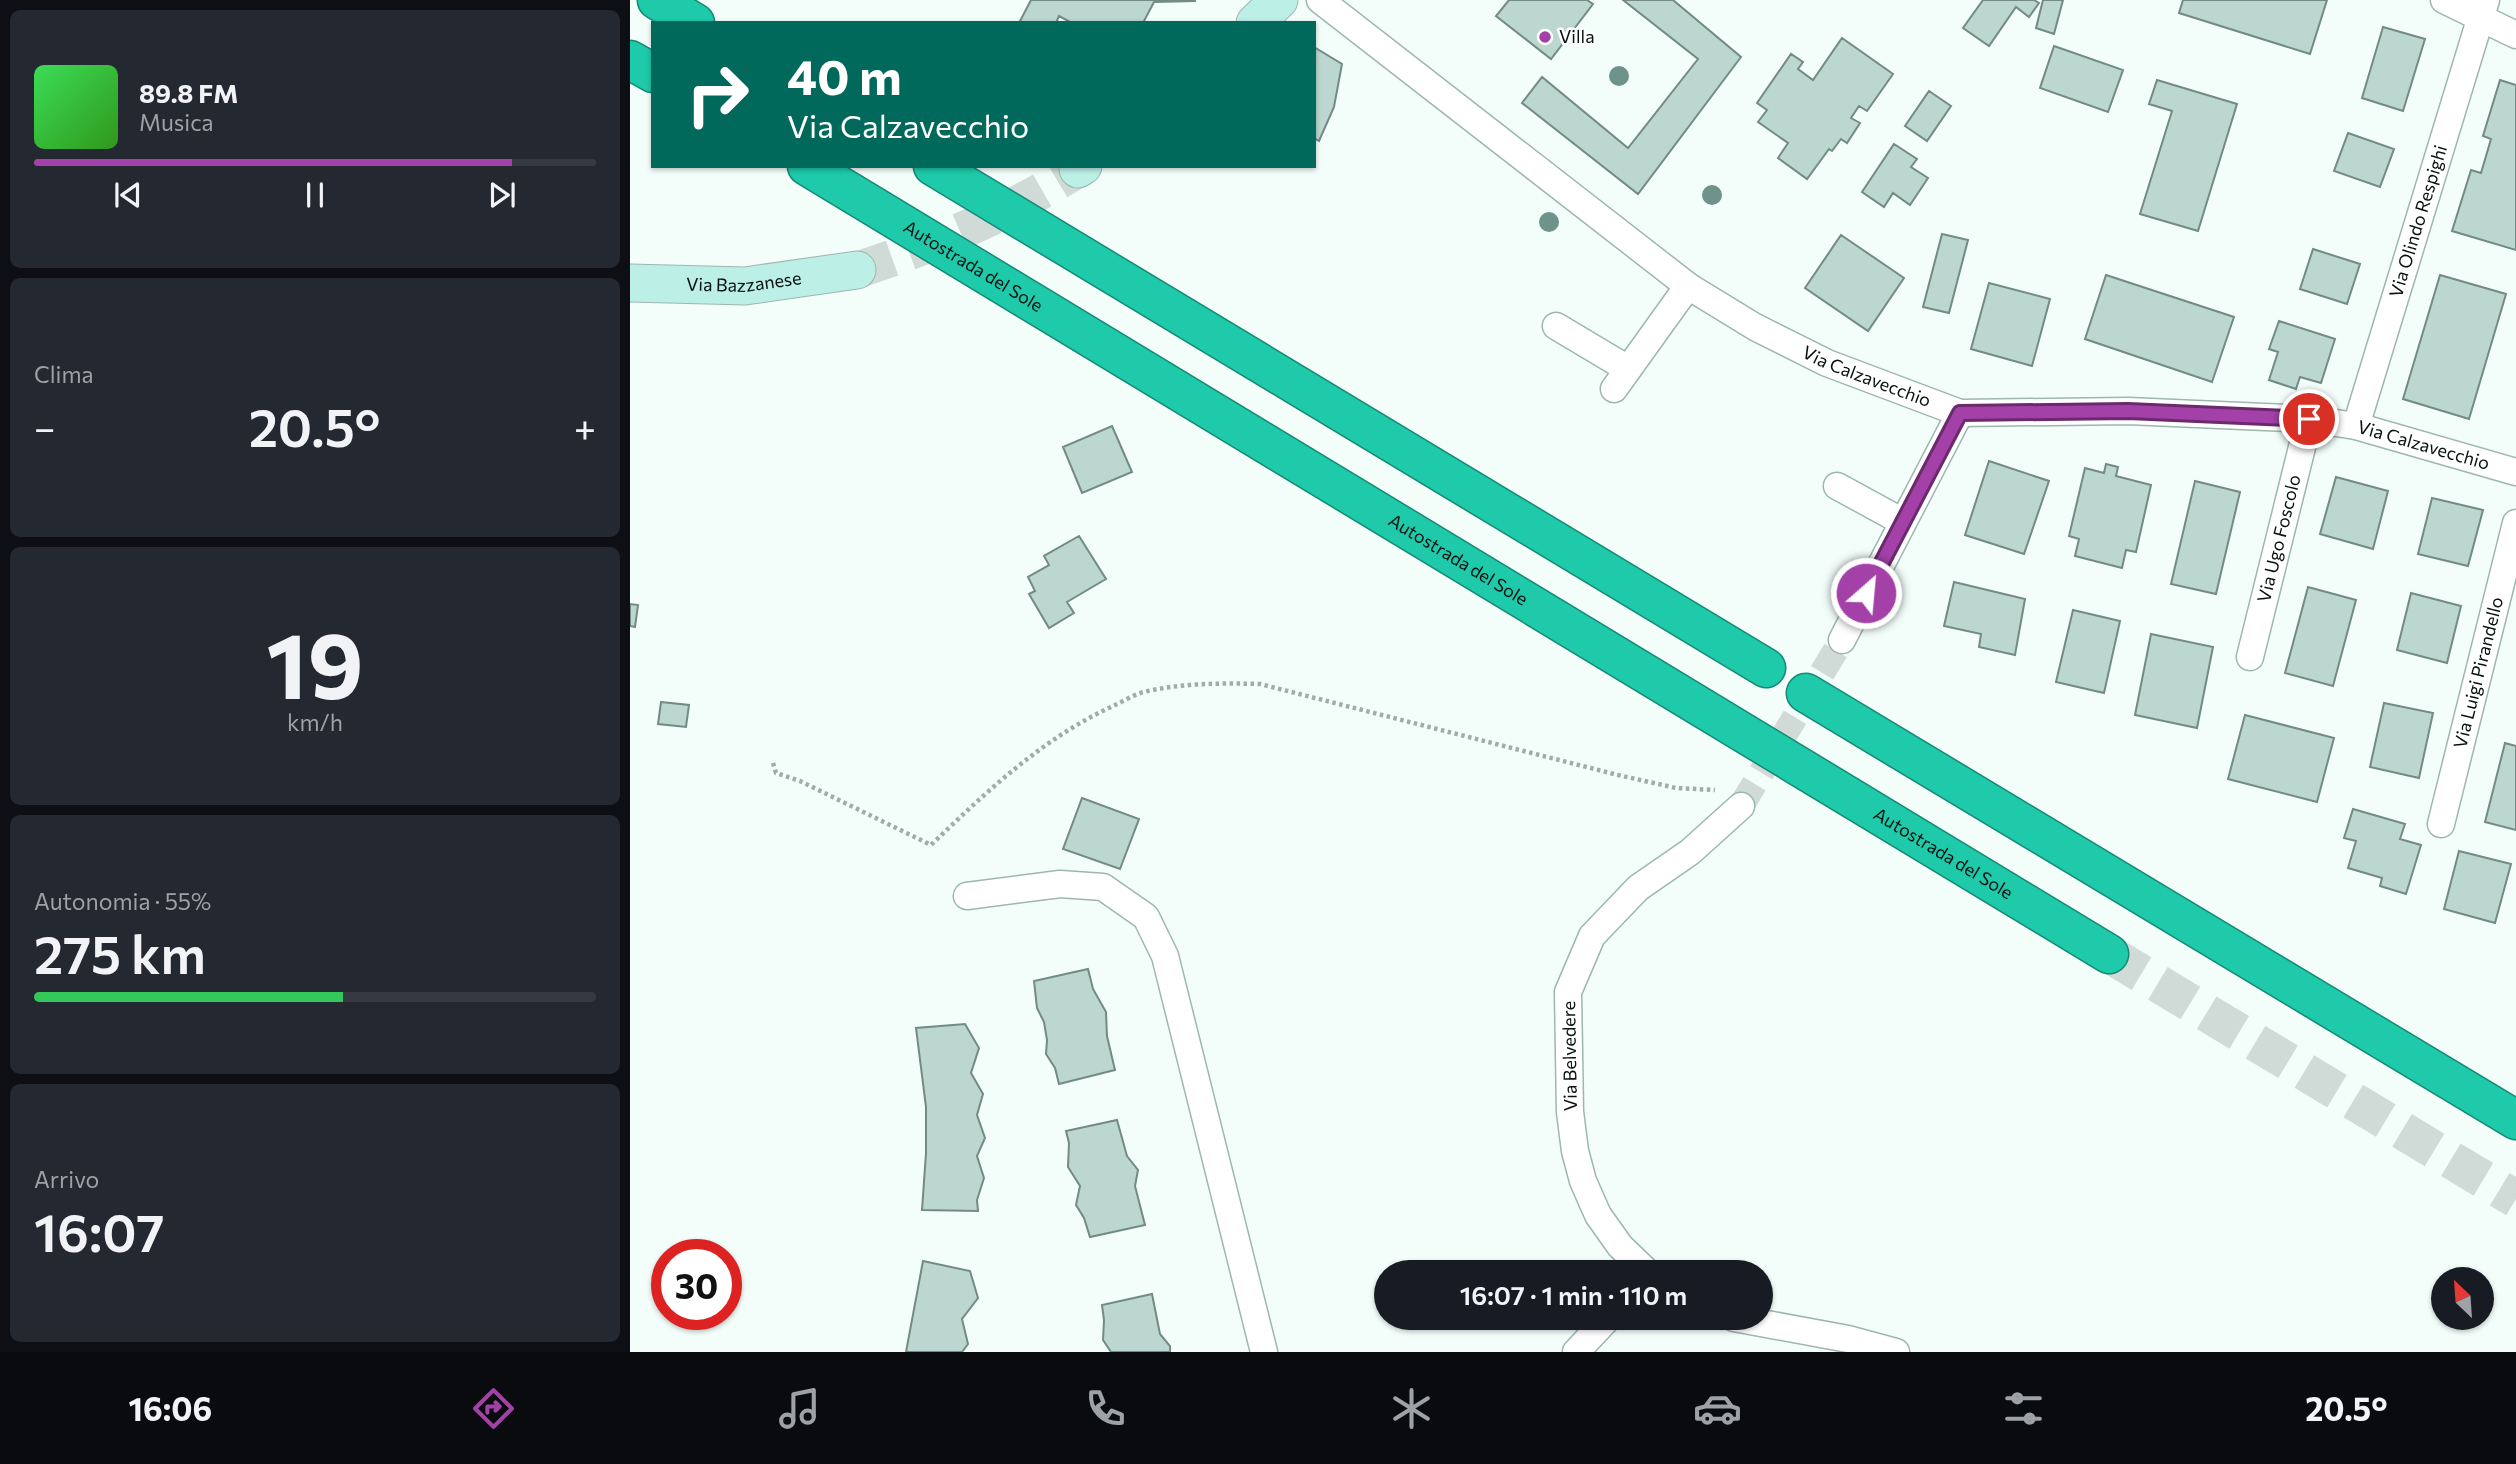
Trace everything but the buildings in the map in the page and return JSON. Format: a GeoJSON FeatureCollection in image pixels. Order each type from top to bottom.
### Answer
{"type":"FeatureCollection","features":[{"type":"Feature","properties":{"kind":"highway"},"geometry":{"type":"LineString","coordinates":[[657,0],[692,21]]}},
{"type":"Feature","properties":{"kind":"highway"},"geometry":{"type":"LineString","coordinates":[[630,60],[651,73]]}},
{"type":"Feature","properties":{"kind":"highway","name":"Autostrada del Sole"},"geometry":{"type":"LineString","coordinates":[[810,168],[2109,954]]}},
{"type":"Feature","properties":{"kind":"highway"},"geometry":{"type":"LineString","coordinates":[[936,168],[1766,668]]}},
{"type":"Feature","properties":{"kind":"highway"},"geometry":{"type":"LineString","coordinates":[[1806,693],[2516,1121]]}},
{"type":"Feature","properties":{"kind":"main road"},"geometry":{"type":"LineString","coordinates":[[1257,21],[1279,0]]}},
{"type":"Feature","properties":{"kind":"main road","name":"Via Bazzanese"},"geometry":{"type":"LineString","coordinates":[[630,283],[745,286],[802,280],[857,270]]}},
{"type":"Feature","properties":{"kind":"street","name":"Via Calzavecchio"},"geometry":{"type":"LineString","coordinates":[[1320,0],[1688,286],[1755,327],[1827,363],[1960,413],[2128,411],[2309,419],[2356,426],[2516,472]]}},
{"type":"Feature","properties":{"kind":"street"},"geometry":{"type":"LineString","coordinates":[[2444,0],[2483,9],[2516,35]]}},
{"type":"Feature","properties":{"kind":"street","name":"Via Olindo Respighi"},"geometry":{"type":"LineString","coordinates":[[2356,426],[2483,9]]}},
{"type":"Feature","properties":{"kind":"street"},"geometry":{"type":"LineString","coordinates":[[1556,326],[1621,379],[1688,286]]}},
{"type":"Feature","properties":{"kind":"street"},"geometry":{"type":"LineString","coordinates":[[1842,640],[1960,413]]}},
{"type":"Feature","properties":{"kind":"street","name":"Via Ugo Foscolo"},"geometry":{"type":"LineString","coordinates":[[2250,657],[2309,419]]}},
{"type":"Feature","properties":{"kind":"street"},"geometry":{"type":"LineString","coordinates":[[1837,486],[1903,522]]}},
{"type":"Feature","properties":{"kind":"street","name":"Via Luigi Pirandello"},"geometry":{"type":"LineString","coordinates":[[2441,824],[2516,523]]}},
{"type":"Feature","properties":{"kind":"street","name":"Via Belvedere"},"geometry":{"type":"LineString","coordinates":[[1635,1260],[1620,1246],[1598,1215],[1583,1181],[1575,1151],[1570,1112],[1569,992],[1592,936],[1638,888],[1690,852],[1741,806]]}},
{"type":"Feature","properties":{"kind":"street"},"geometry":{"type":"LineString","coordinates":[[967,895],[1060,884],[1103,887],[1146,917],[1165,956],[1264,1352]]}},
{"type":"Feature","properties":{"kind":"street"},"geometry":{"type":"LineString","coordinates":[[1773,1325],[1848,1339],[1896,1352]]}},
{"type":"Feature","properties":{"kind":"street"},"geometry":{"type":"LineString","coordinates":[[1576,1352],[1597,1330]]}},
{"type":"Feature","properties":{"kind":"path"},"geometry":{"type":"LineString","coordinates":[[773,763],[776,773],[800,781],[931,845],[975,802],[1033,754],[1090,716],[1144,691],[1201,682],[1259,684],[1618,775],[1676,788],[1717,790]]}},
{"type":"Feature","properties":{"kind":"tunnel"},"geometry":{"type":"LineString","coordinates":[[857,270],[971,227],[1078,169]]}},
{"type":"Feature","properties":{"kind":"tunnel"},"geometry":{"type":"LineString","coordinates":[[1741,806],[1842,640]]}},
{"type":"Feature","properties":{"kind":"tunnel"},"geometry":{"type":"LineString","coordinates":[[2109,954],[2516,1199]]}},
{"type":"Feature","properties":{"kind":"place","name":"Villa"},"geometry":{"type":"Point","coordinates":[1545,37]}},
{"type":"Feature","properties":{"kind":"route"},"geometry":{"type":"LineString","coordinates":[[1866,593],[1960,413],[2128,411],[2309,419]]}}]}
